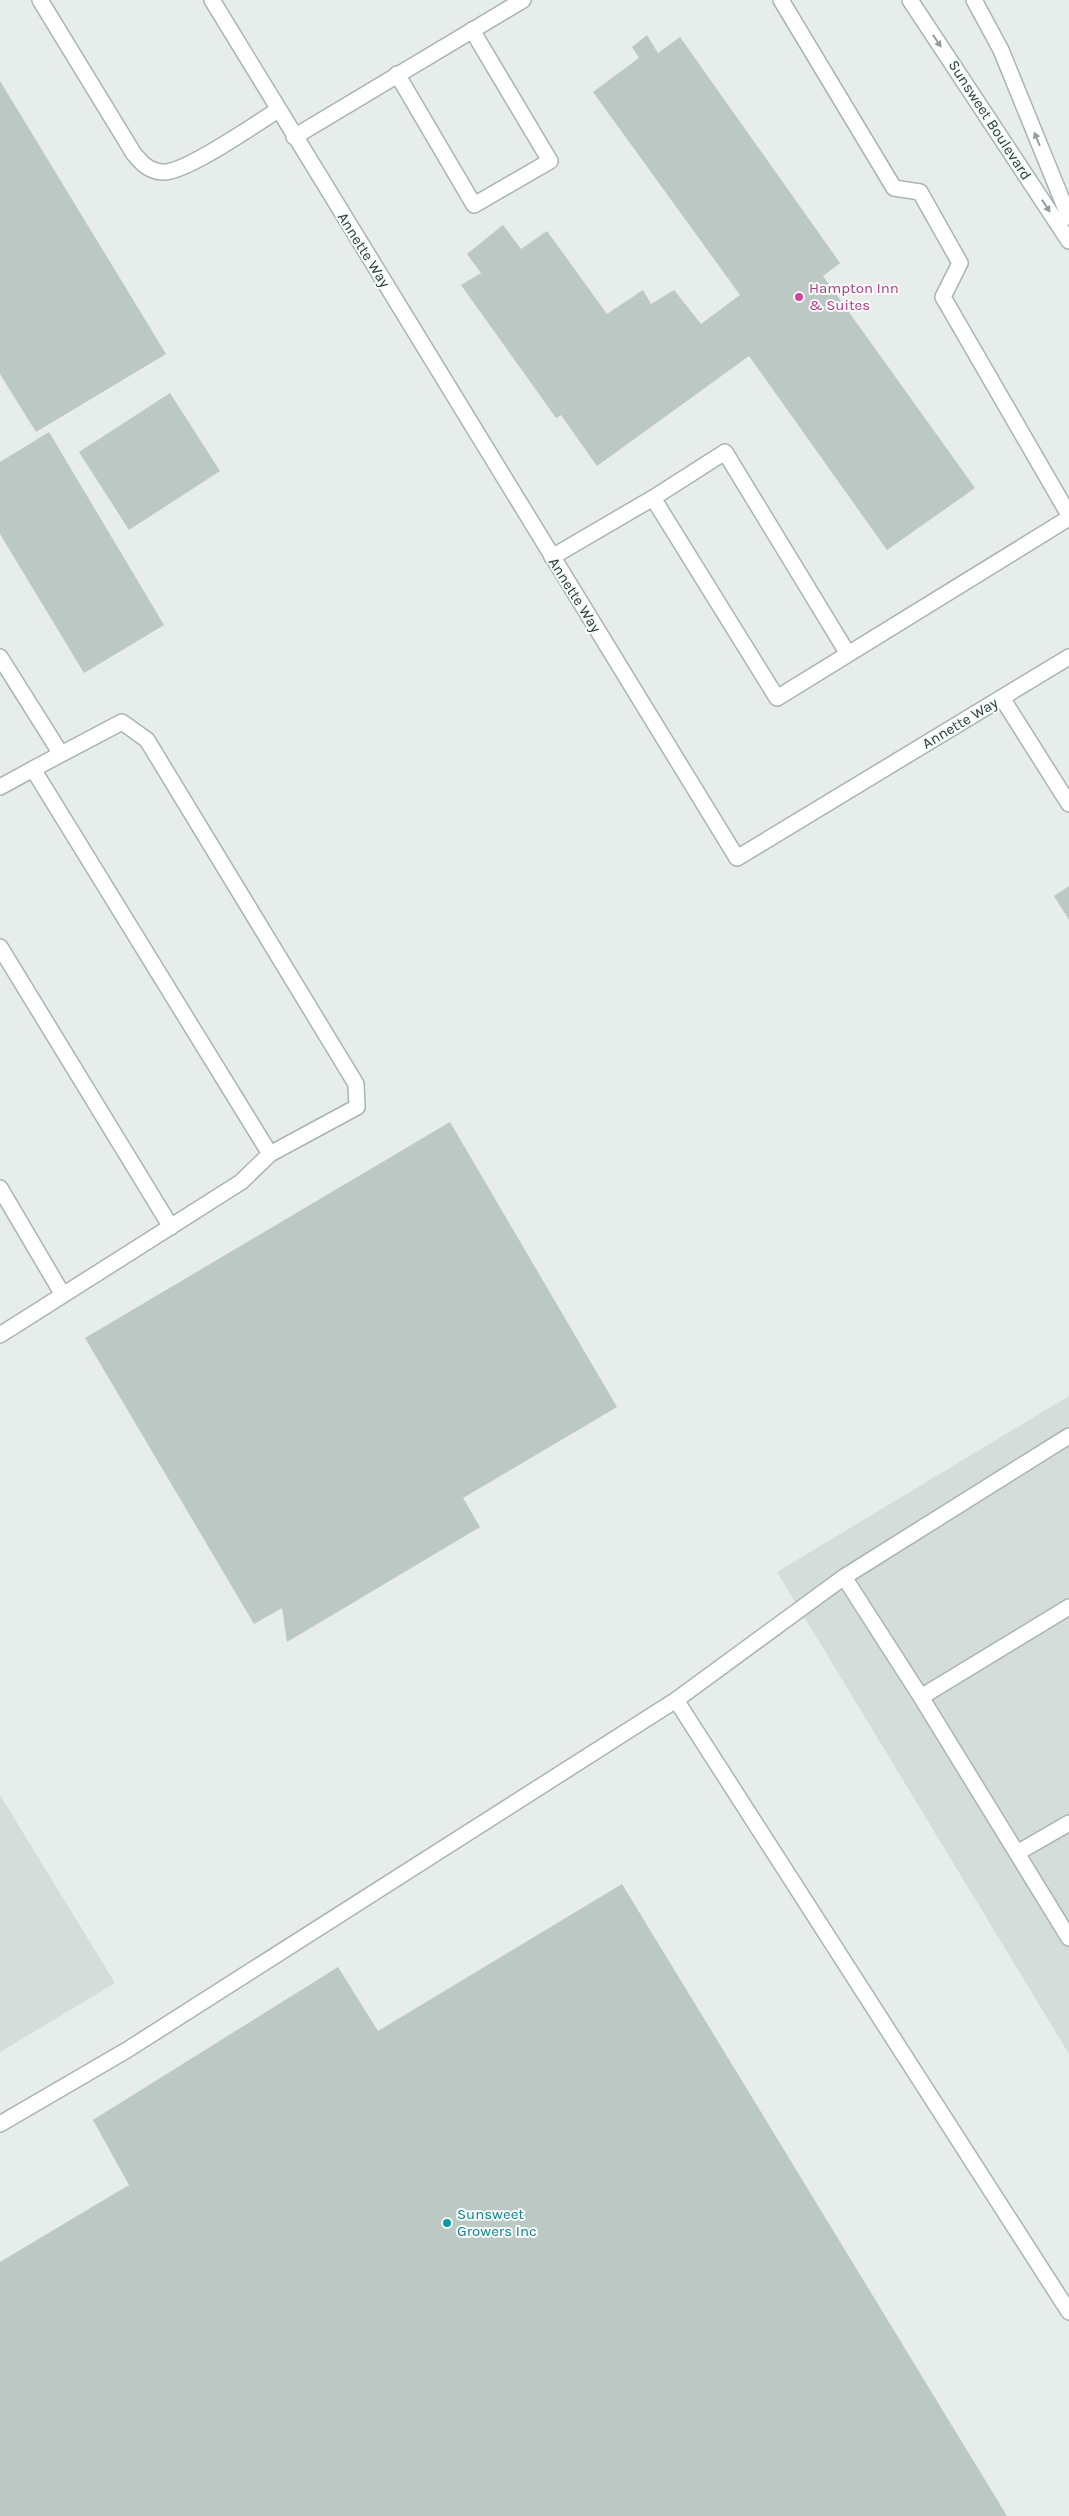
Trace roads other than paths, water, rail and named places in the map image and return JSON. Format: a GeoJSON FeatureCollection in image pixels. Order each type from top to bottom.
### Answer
{"type":"FeatureCollection","features":[{"type":"Feature","properties":{"kind":"street"},"geometry":{"type":"LineString","coordinates":[[40,0],[134,154],[146,168],[163,173],[187,166],[278,110]]}},
{"type":"Feature","properties":{"kind":"street","name":"Annette Way"},"geometry":{"type":"LineString","coordinates":[[212,0],[737,858],[1069,657]]}},
{"type":"Feature","properties":{"kind":"street"},"geometry":{"type":"LineString","coordinates":[[294,136],[523,0]]}},
{"type":"Feature","properties":{"kind":"street"},"geometry":{"type":"LineString","coordinates":[[653,498],[777,698],[1069,517],[943,297],[960,263],[956,255],[920,192],[894,188],[781,0]]}},
{"type":"Feature","properties":{"kind":"street","name":"Sunsweet Boulevard"},"geometry":{"type":"LineString","coordinates":[[910,0],[1069,241]]}},
{"type":"Feature","properties":{"kind":"street","name":"Sunsweet Boulevard"},"geometry":{"type":"LineString","coordinates":[[974,0],[1001,50],[1069,216]]}},
{"type":"Feature","properties":{"kind":"street"},"geometry":{"type":"LineString","coordinates":[[398,74],[474,205],[550,161],[472,30]]}},
{"type":"Feature","properties":{"kind":"street"},"geometry":{"type":"LineString","coordinates":[[552,557],[653,498],[725,452],[848,654]]}},
{"type":"Feature","properties":{"kind":"street"},"geometry":{"type":"LineString","coordinates":[[0,657],[60,754]]}},
{"type":"Feature","properties":{"kind":"street"},"geometry":{"type":"LineString","coordinates":[[1002,698],[1069,804]]}},
{"type":"Feature","properties":{"kind":"street"},"geometry":{"type":"LineString","coordinates":[[0,787],[122,722],[147,740],[356,1084],[357,1107],[270,1154],[241,1182],[0,1335]]}},
{"type":"Feature","properties":{"kind":"street"},"geometry":{"type":"LineString","coordinates":[[33,769],[270,1154]]}},
{"type":"Feature","properties":{"kind":"street"},"geometry":{"type":"LineString","coordinates":[[0,947],[171,1227]]}},
{"type":"Feature","properties":{"kind":"street"},"geometry":{"type":"LineString","coordinates":[[0,1188],[63,1295]]}},
{"type":"Feature","properties":{"kind":"street"},"geometry":{"type":"LineString","coordinates":[[0,2124],[127,2050],[676,1700],[844,1577],[1069,1436]]}},
{"type":"Feature","properties":{"kind":"street"},"geometry":{"type":"LineString","coordinates":[[844,1577],[921,1697],[1069,1938]]}},
{"type":"Feature","properties":{"kind":"street"},"geometry":{"type":"LineString","coordinates":[[921,1697],[1069,1607]]}},
{"type":"Feature","properties":{"kind":"street"},"geometry":{"type":"LineString","coordinates":[[676,1700],[1069,2312]]}},
{"type":"Feature","properties":{"kind":"street"},"geometry":{"type":"LineString","coordinates":[[1017,1853],[1069,1823]]}},
{"type":"Feature","properties":{"kind":"place","name":"Hampton Inn & Suites"},"geometry":{"type":"Point","coordinates":[799,297]}},
{"type":"Feature","properties":{"kind":"place","name":"Sunsweet Growers Inc"},"geometry":{"type":"Point","coordinates":[447,2223]}}]}
